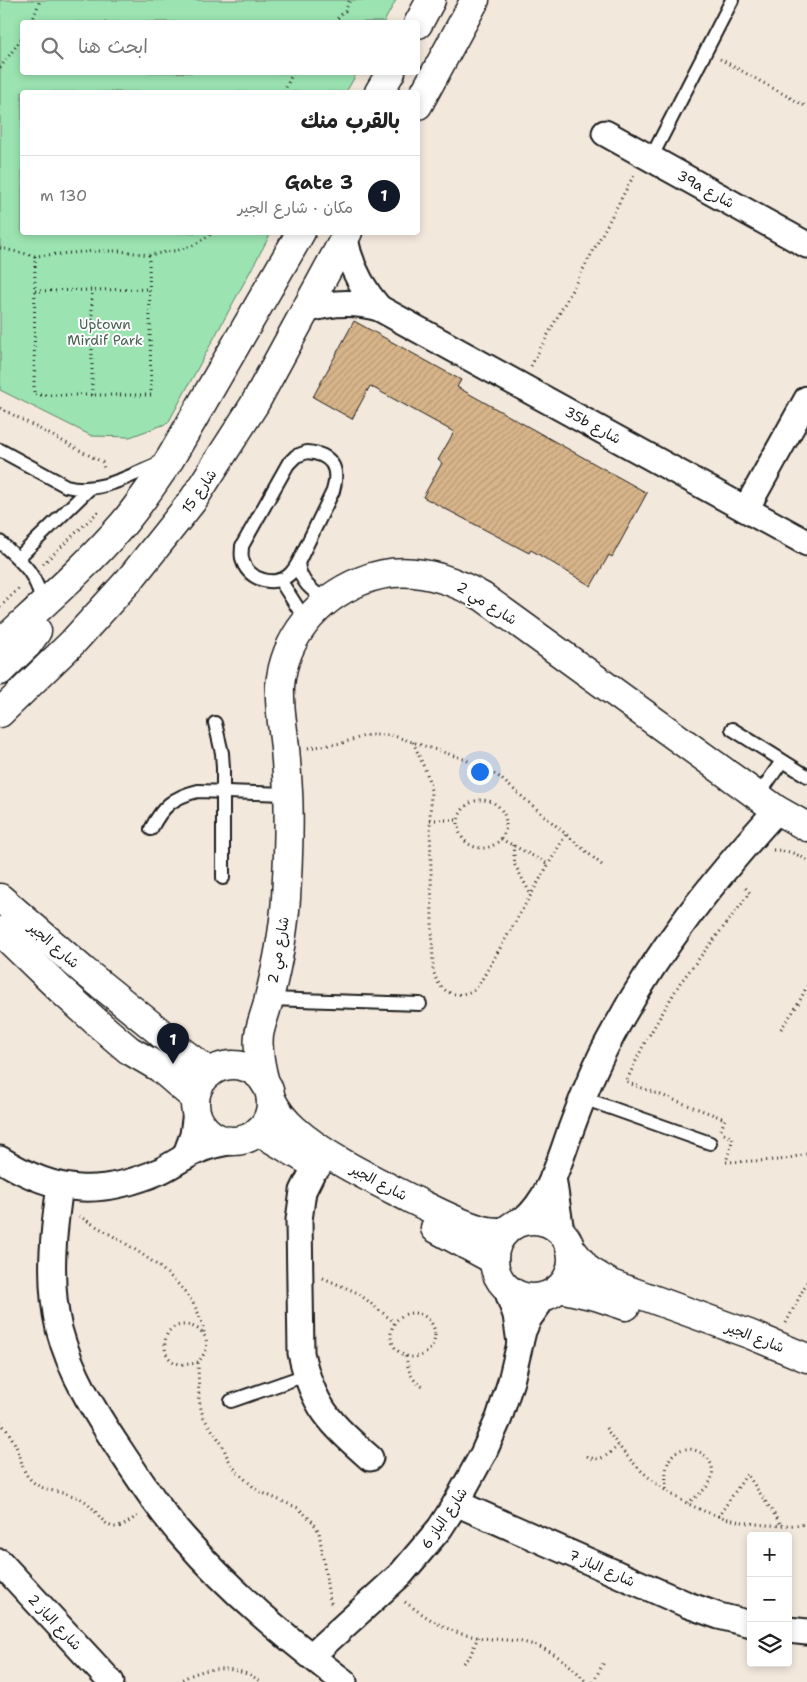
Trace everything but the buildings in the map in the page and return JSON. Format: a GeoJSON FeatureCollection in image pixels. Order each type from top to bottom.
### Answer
{"type":"FeatureCollection","features":[{"type":"Feature","properties":{"kind":"street"},"geometry":{"type":"LineString","coordinates":[[420,20],[431,0]]}},
{"type":"Feature","properties":{"kind":"street"},"geometry":{"type":"LineString","coordinates":[[420,101],[475,0]]}},
{"type":"Feature","properties":{"kind":"street"},"geometry":{"type":"LineString","coordinates":[[381,90],[389,75]]}},
{"type":"Feature","properties":{"kind":"street","name":"39a شارع"},"geometry":{"type":"LineString","coordinates":[[605,133],[807,245]]}},
{"type":"Feature","properties":{"kind":"street","name":"35b شارع"},"geometry":{"type":"LineString","coordinates":[[346,236],[347,252],[356,277],[379,308]]}},
{"type":"Feature","properties":{"kind":"street","name":"شارع 15"},"geometry":{"type":"LineString","coordinates":[[5,711],[73,642],[124,585],[193,500],[254,405],[346,236]]}},
{"type":"Feature","properties":{"kind":"street"},"geometry":{"type":"LineString","coordinates":[[0,644],[77,573],[124,522],[170,459],[295,243],[326,274]]}},
{"type":"Feature","properties":{"kind":"street","name":"35b شارع"},"geometry":{"type":"LineString","coordinates":[[307,310],[324,305],[343,303],[355,303],[379,308],[807,543]]}},
{"type":"Feature","properties":{"kind":"street"},"geometry":{"type":"LineString","coordinates":[[746,509],[807,399]]}},
{"type":"Feature","properties":{"kind":"street","name":"شارع مي 2"},"geometry":{"type":"LineString","coordinates":[[268,1091],[259,1059],[259,1034],[269,999],[281,938],[286,902],[288,857],[288,794],[280,704],[282,669],[288,652],[306,621],[326,600],[346,587],[369,578],[392,573],[433,575],[463,586],[491,603],[768,803],[807,827]]}},
{"type":"Feature","properties":{"kind":"street"},"geometry":{"type":"LineString","coordinates":[[0,671],[34,636],[40,621],[42,605]]}},
{"type":"Feature","properties":{"kind":"street"},"geometry":{"type":"LineString","coordinates":[[553,1177],[566,1240],[573,1258],[570,1274],[552,1293],[534,1298],[524,1297],[514,1294],[506,1287],[496,1270],[494,1260],[495,1249],[514,1227],[533,1213],[542,1202],[597,1063],[615,1029],[673,937],[740,850],[768,803]]}},
{"type":"Feature","properties":{"kind":"street","name":"شارع الجير"},"geometry":{"type":"LineString","coordinates":[[0,898],[84,971],[156,1029],[183,1041],[218,1069]]}},
{"type":"Feature","properties":{"kind":"street","name":"شارع الجير"},"geometry":{"type":"LineString","coordinates":[[0,931],[60,990],[129,1050],[160,1068],[195,1106]]}},
{"type":"Feature","properties":{"kind":"street"},"geometry":{"type":"LineString","coordinates":[[129,1050],[149,1042],[156,1029]]}},
{"type":"Feature","properties":{"kind":"street","name":"شارع مي 2"},"geometry":{"type":"LineString","coordinates":[[218,1069],[244,1052],[259,1034]]}},
{"type":"Feature","properties":{"kind":"street"},"geometry":{"type":"LineString","coordinates":[[0,1159],[18,1171],[38,1180],[59,1195],[138,1180],[209,1146],[246,1136],[268,1116],[268,1091],[252,1071],[244,1067],[218,1069],[200,1084],[195,1106],[193,1135],[185,1157]]}},
{"type":"Feature","properties":{"kind":"street","name":"شارع الجير"},"geometry":{"type":"LineString","coordinates":[[268,1091],[281,1115],[294,1129],[325,1152],[358,1171],[424,1206],[469,1226],[481,1230],[514,1227]]}},
{"type":"Feature","properties":{"kind":"street"},"geometry":{"type":"LineString","coordinates":[[195,1106],[198,1120],[210,1134],[218,1138],[246,1136]]}},
{"type":"Feature","properties":{"kind":"street","name":"شارع الجير"},"geometry":{"type":"LineString","coordinates":[[246,1136],[316,1165],[494,1260]]}},
{"type":"Feature","properties":{"kind":"street"},"geometry":{"type":"LineString","coordinates":[[316,1165],[308,1177],[300,1206],[301,1353],[313,1395],[324,1414],[338,1430],[370,1458]]}},
{"type":"Feature","properties":{"kind":"street"},"geometry":{"type":"LineString","coordinates":[[59,1195],[53,1244],[54,1299],[59,1329],[68,1357],[79,1384],[94,1411],[156,1503],[183,1537],[244,1600],[344,1682]]}},
{"type":"Feature","properties":{"kind":"street"},"geometry":{"type":"LineString","coordinates":[[514,1227],[543,1222],[553,1225],[566,1240]]}},
{"type":"Feature","properties":{"kind":"street","name":"شارع الجير"},"geometry":{"type":"LineString","coordinates":[[566,1240],[588,1270],[611,1284],[749,1334],[807,1358]]}},
{"type":"Feature","properties":{"kind":"street","name":"شارع الباز 6"},"geometry":{"type":"LineString","coordinates":[[506,1287],[516,1314],[520,1343]]}},
{"type":"Feature","properties":{"kind":"street","name":"شارع الجير"},"geometry":{"type":"LineString","coordinates":[[552,1293],[584,1293],[608,1300],[740,1348],[807,1377]]}},
{"type":"Feature","properties":{"kind":"street","name":"شارع الباز 6"},"geometry":{"type":"LineString","coordinates":[[311,1656],[386,1588],[421,1552],[440,1528],[483,1454],[499,1418],[529,1318],[552,1293]]}},
{"type":"Feature","properties":{"kind":"street","name":"شارع الباز 7"},"geometry":{"type":"LineString","coordinates":[[456,1503],[688,1605],[747,1623]]}},
{"type":"Feature","properties":{"kind":"street","name":"شارع الباز 2"},"geometry":{"type":"LineString","coordinates":[[0,1562],[111,1682]]}},
{"type":"Feature","properties":{"kind":"street"},"geometry":{"type":"LineString","coordinates":[[792,1630],[807,1632]]}},
{"type":"Feature","properties":{"kind":"lane"},"geometry":{"type":"LineString","coordinates":[[648,156],[732,0]]}},
{"type":"Feature","properties":{"kind":"lane"},"geometry":{"type":"LineString","coordinates":[[0,450],[66,486],[78,489],[89,489],[108,484],[170,459]]}},
{"type":"Feature","properties":{"kind":"lane"},"geometry":{"type":"LineString","coordinates":[[307,452],[318,453],[328,459],[335,468],[336,480],[298,563],[291,573],[280,580],[268,581],[256,578],[247,570],[242,558],[242,546],[288,464],[301,454],[307,452]]}},
{"type":"Feature","properties":{"kind":"lane"},"geometry":{"type":"LineString","coordinates":[[18,558],[89,489]]}},
{"type":"Feature","properties":{"kind":"lane"},"geometry":{"type":"LineString","coordinates":[[0,542],[26,566],[35,579],[41,594],[42,605]]}},
{"type":"Feature","properties":{"kind":"lane"},"geometry":{"type":"LineString","coordinates":[[298,563],[301,578],[305,584],[310,590],[326,600]]}},
{"type":"Feature","properties":{"kind":"lane"},"geometry":{"type":"LineString","coordinates":[[280,580],[306,621]]}},
{"type":"Feature","properties":{"kind":"lane"},"geometry":{"type":"LineString","coordinates":[[215,723],[222,753],[224,792],[223,878]]}},
{"type":"Feature","properties":{"kind":"lane"},"geometry":{"type":"LineString","coordinates":[[732,728],[807,776]]}},
{"type":"Feature","properties":{"kind":"lane"},"geometry":{"type":"LineString","coordinates":[[768,803],[782,761]]}},
{"type":"Feature","properties":{"kind":"lane"},"geometry":{"type":"LineString","coordinates":[[151,829],[158,814],[170,803],[184,795],[198,792],[288,794]]}},
{"type":"Feature","properties":{"kind":"lane"},"geometry":{"type":"LineString","coordinates":[[269,999],[420,1004]]}},
{"type":"Feature","properties":{"kind":"lane"},"geometry":{"type":"LineString","coordinates":[[583,1098],[710,1143]]}},
{"type":"Feature","properties":{"kind":"lane"},"geometry":{"type":"LineString","coordinates":[[231,1402],[306,1375]]}},
{"type":"Feature","properties":{"kind":"path"},"geometry":{"type":"LineString","coordinates":[[33,20],[40,0]]}},
{"type":"Feature","properties":{"kind":"path"},"geometry":{"type":"LineString","coordinates":[[336,20],[345,11],[350,0]]}},
{"type":"Feature","properties":{"kind":"path"},"geometry":{"type":"LineString","coordinates":[[0,68],[20,41]]}},
{"type":"Feature","properties":{"kind":"path"},"geometry":{"type":"LineString","coordinates":[[706,51],[807,108]]}},
{"type":"Feature","properties":{"kind":"path"},"geometry":{"type":"LineString","coordinates":[[285,90],[292,75]]}},
{"type":"Feature","properties":{"kind":"path"},"geometry":{"type":"LineString","coordinates":[[520,386],[648,156]]}},
{"type":"Feature","properties":{"kind":"path"},"geometry":{"type":"LineString","coordinates":[[0,248],[35,256],[95,252],[149,255],[170,252],[194,245],[210,235]]}},
{"type":"Feature","properties":{"kind":"path"},"geometry":{"type":"LineString","coordinates":[[35,256],[34,395],[151,395],[149,255]]}},
{"type":"Feature","properties":{"kind":"path"},"geometry":{"type":"LineString","coordinates":[[35,291],[150,289]]}},
{"type":"Feature","properties":{"kind":"path"},"geometry":{"type":"LineString","coordinates":[[92,290],[92,395]]}},
{"type":"Feature","properties":{"kind":"path"},"geometry":{"type":"LineString","coordinates":[[285,748],[327,747],[368,735],[391,734],[464,759],[498,776],[602,865]]}},
{"type":"Feature","properties":{"kind":"path"},"geometry":{"type":"LineString","coordinates":[[413,742],[430,780],[431,790],[433,970],[435,979],[449,993],[459,995],[469,993],[477,988],[566,834]]}},
{"type":"Feature","properties":{"kind":"path"},"geometry":{"type":"LineString","coordinates":[[485,800],[498,806],[506,818],[505,832],[495,844],[488,847],[473,846],[461,835],[459,820],[465,807],[471,803],[485,800]]}},
{"type":"Feature","properties":{"kind":"path"},"geometry":{"type":"LineString","coordinates":[[430,820],[459,820]]}},
{"type":"Feature","properties":{"kind":"path"},"geometry":{"type":"LineString","coordinates":[[501,838],[548,864]]}},
{"type":"Feature","properties":{"kind":"path"},"geometry":{"type":"LineString","coordinates":[[513,845],[515,865],[530,895]]}},
{"type":"Feature","properties":{"kind":"path"},"geometry":{"type":"LineString","coordinates":[[770,850],[785,850],[807,860]]}},
{"type":"Feature","properties":{"kind":"path"},"geometry":{"type":"LineString","coordinates":[[744,879],[743,884],[750,893],[680,983],[647,1039],[626,1082],[726,1119],[720,1132],[733,1138],[726,1162],[780,1160],[807,1154]]}},
{"type":"Feature","properties":{"kind":"path"},"geometry":{"type":"LineString","coordinates":[[781,1029],[807,986]]}},
{"type":"Feature","properties":{"kind":"path"},"geometry":{"type":"LineString","coordinates":[[59,1195],[146,1257],[172,1278],[193,1302],[202,1323],[207,1344],[205,1354],[198,1362],[188,1365],[179,1365],[170,1359],[165,1350],[165,1340],[169,1331],[177,1326],[188,1324],[197,1327],[204,1334]]}},
{"type":"Feature","properties":{"kind":"path"},"geometry":{"type":"LineString","coordinates":[[299,1268],[358,1293],[394,1322]]}},
{"type":"Feature","properties":{"kind":"path"},"geometry":{"type":"LineString","coordinates":[[786,1323],[807,1282]]}},
{"type":"Feature","properties":{"kind":"path"},"geometry":{"type":"LineString","coordinates":[[416,1313],[430,1320],[435,1336],[429,1350],[422,1355],[406,1356],[395,1348],[392,1342],[391,1335],[394,1322],[400,1317],[416,1313]]}},
{"type":"Feature","properties":{"kind":"path"},"geometry":{"type":"LineString","coordinates":[[406,1356],[410,1375],[423,1387]]}},
{"type":"Feature","properties":{"kind":"path"},"geometry":{"type":"LineString","coordinates":[[198,1362],[199,1400],[203,1417],[222,1444],[228,1459],[237,1472],[258,1491],[298,1508],[313,1522],[319,1532],[329,1597],[340,1631]]}},
{"type":"Feature","properties":{"kind":"path"},"geometry":{"type":"LineString","coordinates":[[0,1422],[15,1444],[24,1472],[30,1480],[37,1485],[65,1492],[86,1502],[108,1525],[114,1527],[123,1526],[156,1503]]}},
{"type":"Feature","properties":{"kind":"path"},"geometry":{"type":"LineString","coordinates":[[606,1428],[632,1462],[666,1490],[688,1503],[718,1517],[759,1525],[807,1524]]}},
{"type":"Feature","properties":{"kind":"path"},"geometry":{"type":"LineString","coordinates":[[587,1456],[591,1458],[606,1457],[618,1446]]}},
{"type":"Feature","properties":{"kind":"path"},"geometry":{"type":"LineString","coordinates":[[666,1490],[665,1473],[670,1458],[676,1452],[691,1448],[706,1455],[712,1469],[712,1477],[708,1485],[688,1503]]}},
{"type":"Feature","properties":{"kind":"path"},"geometry":{"type":"LineString","coordinates":[[718,1517],[747,1474],[782,1526]]}},
{"type":"Feature","properties":{"kind":"path"},"geometry":{"type":"LineString","coordinates":[[386,1588],[432,1622],[449,1629],[478,1637],[526,1642],[541,1647],[568,1662],[586,1682]]}},
{"type":"Feature","properties":{"kind":"path"},"geometry":{"type":"LineString","coordinates":[[463,1663],[472,1651],[478,1637]]}},
{"type":"Feature","properties":{"kind":"path"},"geometry":{"type":"LineString","coordinates":[[593,1682],[604,1662]]}},
{"type":"Feature","properties":{"kind":"path"},"geometry":{"type":"LineString","coordinates":[[178,1682],[187,1676],[215,1668],[230,1668],[244,1672],[262,1682]]}},
{"type":"Feature","properties":{"kind":"green space","name":"Uptown Mirdif Park"},"geometry":{"type":"Polygon","coordinates":[[[0,0],[396,0],[385,20],[20,20],[20,75],[356,75],[347,90],[20,90],[20,235],[270,235],[168,423],[130,437],[92,436],[0,390],[0,0]]]}},
{"type":"Feature","properties":{"kind":"place","name":"Gate 3"},"geometry":{"type":"Point","coordinates":[173,1064]}}]}
